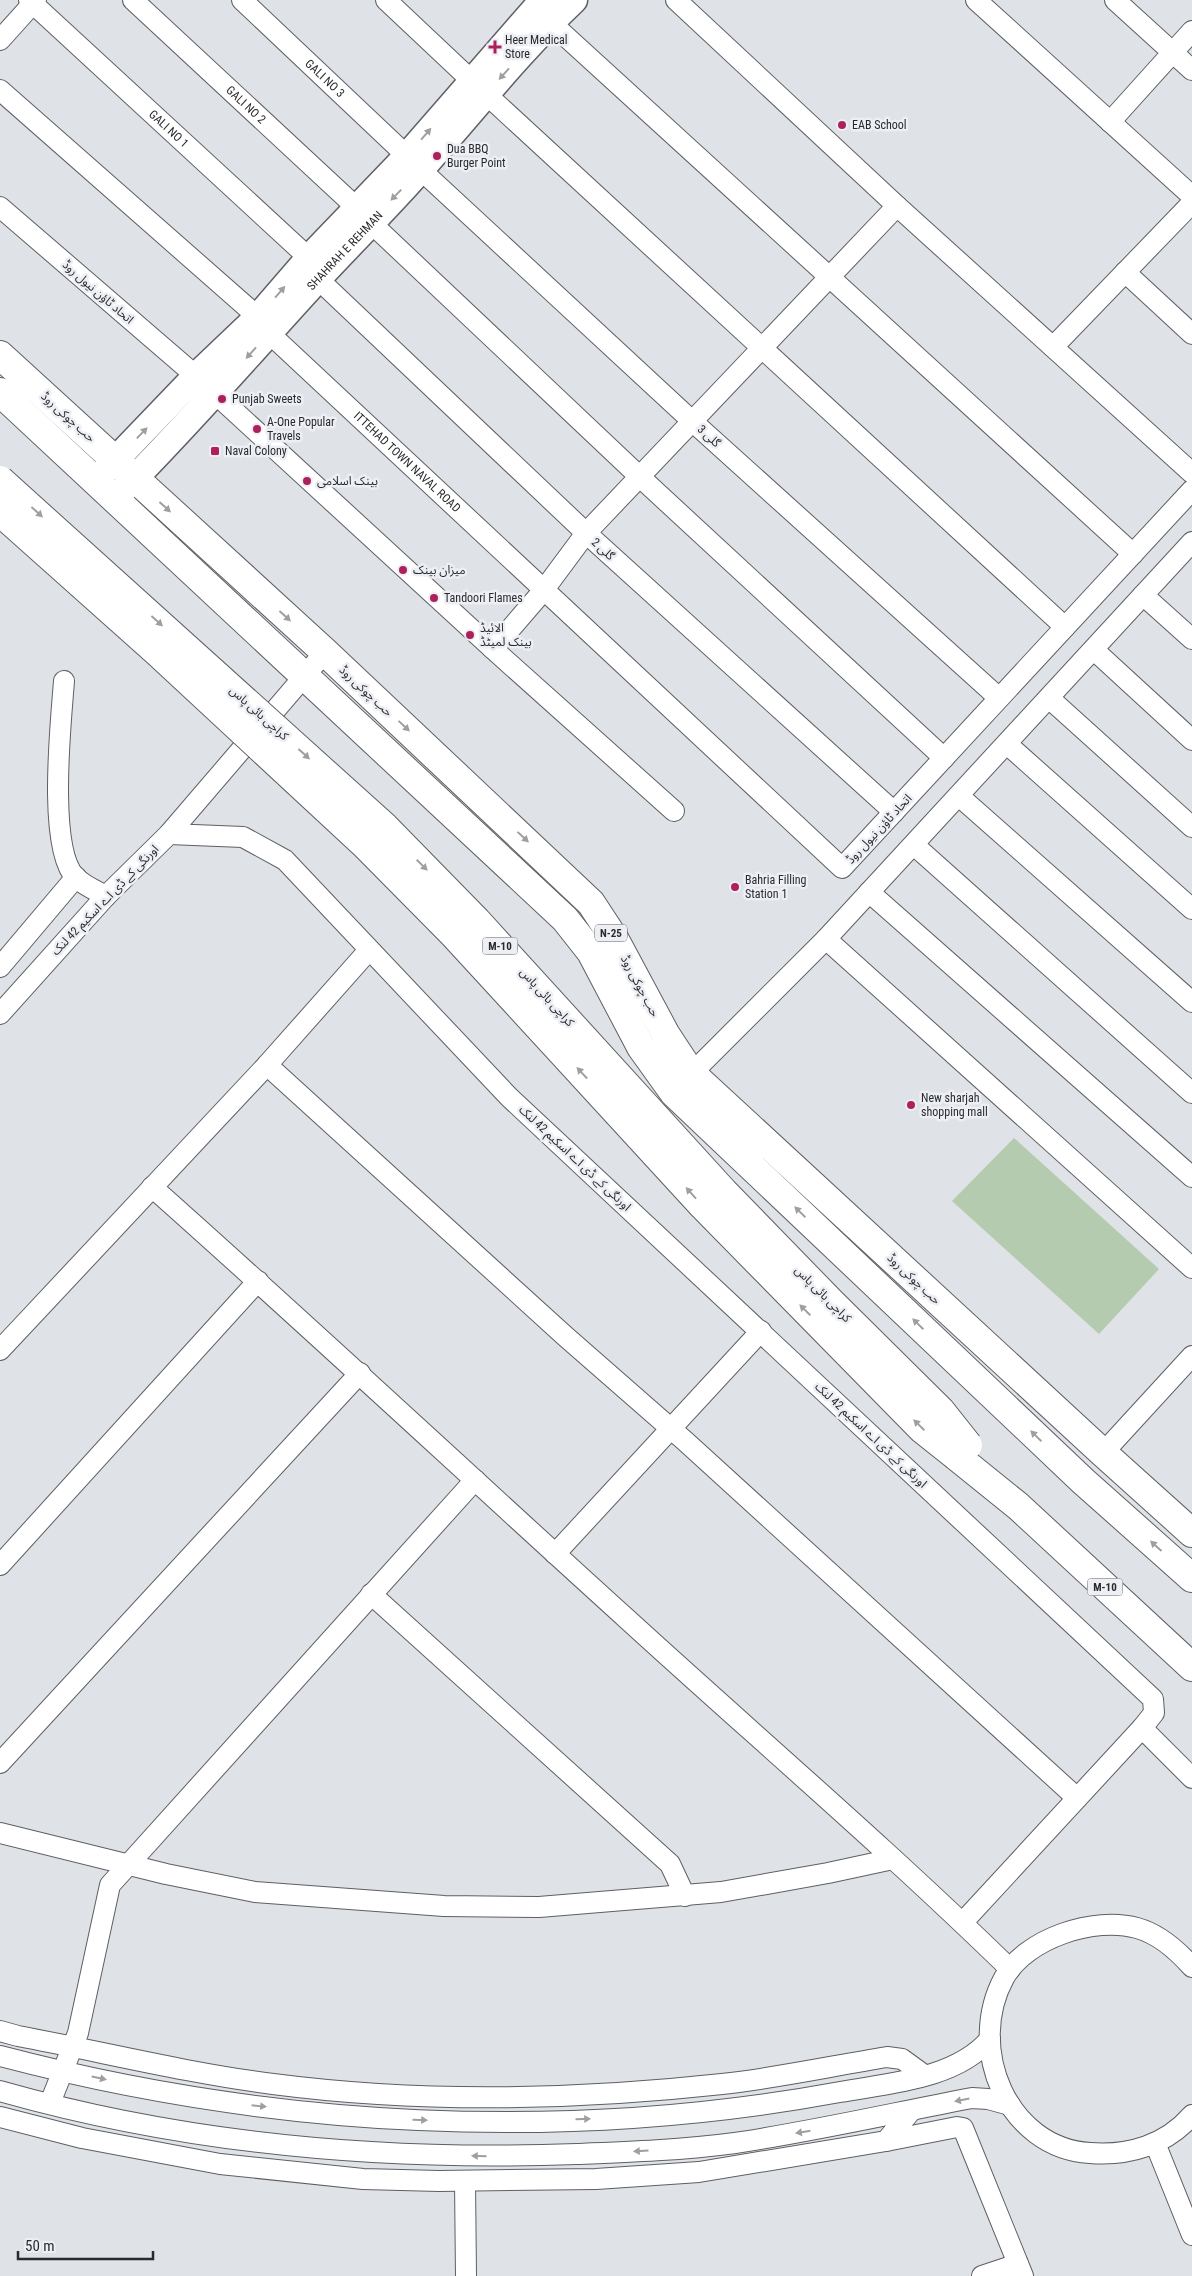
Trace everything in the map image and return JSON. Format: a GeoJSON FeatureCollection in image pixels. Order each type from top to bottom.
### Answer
{"type":"FeatureCollection","features":[{"type":"Feature","properties":{"kind":"highway","name":"حب چوکی روڈ"},"geometry":{"type":"LineString","coordinates":[[0,355],[325,652],[591,903],[614,938],[666,1035],[683,1083],[1192,1533]]}},
{"type":"Feature","properties":{"kind":"highway"},"geometry":{"type":"LineString","coordinates":[[0,392],[565,919],[591,952],[642,1047],[683,1083],[1083,1481],[1192,1578]]}},
{"type":"Feature","properties":{"kind":"highway","name":"کراچی بائی پاس"},"geometry":{"type":"LineString","coordinates":[[0,480],[385,827],[477,920],[724,1192],[940,1411],[962,1451]]}},
{"type":"Feature","properties":{"kind":"highway","name":"کراچی بائی پاس"},"geometry":{"type":"LineString","coordinates":[[0,512],[156,651],[364,844],[456,936],[703,1206],[922,1429],[962,1451],[1018,1506],[1192,1667]]}},
{"type":"Feature","properties":{"kind":"main road","name":"SHAHRAH E REHMAN"},"geometry":{"type":"LineString","coordinates":[[105,489],[115,460],[205,385],[263,325],[314,268],[414,163],[479,87],[544,6],[574,0]]}},
{"type":"Feature","properties":{"kind":"main road","name":"SHAHRAH E REHMAN"},"geometry":{"type":"LineString","coordinates":[[105,489],[134,479],[205,385]]}},
{"type":"Feature","properties":{"kind":"street","name":"GALI NO 2"},"geometry":{"type":"LineString","coordinates":[[134,0],[364,215]]}},
{"type":"Feature","properties":{"kind":"street","name":"GALI NO 3"},"geometry":{"type":"LineString","coordinates":[[242,0],[414,163]]}},
{"type":"Feature","properties":{"kind":"street"},"geometry":{"type":"LineString","coordinates":[[386,0],[1065,627]]}},
{"type":"Feature","properties":{"kind":"street"},"geometry":{"type":"LineString","coordinates":[[676,0],[897,206],[1192,473]]}},
{"type":"Feature","properties":{"kind":"street"},"geometry":{"type":"LineString","coordinates":[[976,0],[1192,196]]}},
{"type":"Feature","properties":{"kind":"street"},"geometry":{"type":"LineString","coordinates":[[1115,0],[1192,70]]}},
{"type":"Feature","properties":{"kind":"street"},"geometry":{"type":"LineString","coordinates":[[0,40],[33,1]]}},
{"type":"Feature","properties":{"kind":"street","name":"GALI NO 1"},"geometry":{"type":"LineString","coordinates":[[33,1],[314,268]]}},
{"type":"Feature","properties":{"kind":"street"},"geometry":{"type":"LineString","coordinates":[[544,6],[829,278],[1133,554]]}},
{"type":"Feature","properties":{"kind":"street"},"geometry":{"type":"LineString","coordinates":[[1110,122],[1192,31]]}},
{"type":"Feature","properties":{"kind":"street","name":"ITTEHAD TOWN NAVAL ROAD"},"geometry":{"type":"LineString","coordinates":[[0,90],[263,325],[543,591]]}},
{"type":"Feature","properties":{"kind":"street","name":"گلی 3"},"geometry":{"type":"LineString","coordinates":[[414,163],[692,421],[999,698]]}},
{"type":"Feature","properties":{"kind":"street"},"geometry":{"type":"LineString","coordinates":[[1053,347],[1192,203]]}},
{"type":"Feature","properties":{"kind":"street"},"geometry":{"type":"LineString","coordinates":[[493,649],[543,591],[586,533],[897,206]]}},
{"type":"Feature","properties":{"kind":"street","name":"اتحاد ٹاؤن نیول روڈ"},"geometry":{"type":"LineString","coordinates":[[0,208],[205,385],[493,649],[674,811]]}},
{"type":"Feature","properties":{"kind":"street"},"geometry":{"type":"LineString","coordinates":[[364,215],[640,477],[944,758]]}},
{"type":"Feature","properties":{"kind":"street","name":"گلی 2"},"geometry":{"type":"LineString","coordinates":[[314,268],[586,533],[894,812]]}},
{"type":"Feature","properties":{"kind":"street"},"geometry":{"type":"LineString","coordinates":[[1125,272],[1192,334]]}},
{"type":"Feature","properties":{"kind":"street","name":"اتحاد ٹاؤن نیول روڈ"},"geometry":{"type":"LineString","coordinates":[[543,591],[842,868],[1192,490]]}},
{"type":"Feature","properties":{"kind":"street"},"geometry":{"type":"LineString","coordinates":[[683,1083],[826,939],[1191,543]]}},
{"type":"Feature","properties":{"kind":"street"},"geometry":{"type":"LineString","coordinates":[[1143,595],[1192,639]]}},
{"type":"Feature","properties":{"kind":"street"},"geometry":{"type":"LineString","coordinates":[[1094,650],[1192,740]]}},
{"type":"Feature","properties":{"kind":"street"},"geometry":{"type":"LineString","coordinates":[[169,834],[325,652]]}},
{"type":"Feature","properties":{"kind":"street"},"geometry":{"type":"LineString","coordinates":[[64,682],[58,756],[61,844],[68,864],[76,877],[106,896]]}},
{"type":"Feature","properties":{"kind":"street"},"geometry":{"type":"LineString","coordinates":[[1049,698],[1192,827]]}},
{"type":"Feature","properties":{"kind":"street"},"geometry":{"type":"LineString","coordinates":[[1007,744],[1192,909]]}},
{"type":"Feature","properties":{"kind":"street"},"geometry":{"type":"LineString","coordinates":[[959,796],[1192,1002]]}},
{"type":"Feature","properties":{"kind":"street","name":"اورنگی کے ڈی اے اسکیم 42 لنک"},"geometry":{"type":"LineString","coordinates":[[0,1014],[106,896],[169,834],[243,837],[285,860],[509,1097],[1153,1699],[1154,1714],[1142,1728]]}},
{"type":"Feature","properties":{"kind":"street"},"geometry":{"type":"LineString","coordinates":[[914,845],[1192,1093]]}},
{"type":"Feature","properties":{"kind":"street"},"geometry":{"type":"LineString","coordinates":[[0,967],[76,877]]}},
{"type":"Feature","properties":{"kind":"street"},"geometry":{"type":"LineString","coordinates":[[870,892],[1192,1177]]}},
{"type":"Feature","properties":{"kind":"street"},"geometry":{"type":"LineString","coordinates":[[826,939],[1192,1268]]}},
{"type":"Feature","properties":{"kind":"street"},"geometry":{"type":"LineString","coordinates":[[0,1350],[267,1065],[369,950]]}},
{"type":"Feature","properties":{"kind":"street"},"geometry":{"type":"LineString","coordinates":[[267,1065],[565,1336],[671,1428],[1077,1798]]}},
{"type":"Feature","properties":{"kind":"street"},"geometry":{"type":"LineString","coordinates":[[152,1187],[360,1373],[555,1554],[893,1859],[1010,1968]]}},
{"type":"Feature","properties":{"kind":"street"},"geometry":{"type":"LineString","coordinates":[[0,1565],[258,1281]]}},
{"type":"Feature","properties":{"kind":"street"},"geometry":{"type":"LineString","coordinates":[[555,1554],[760,1331]]}},
{"type":"Feature","properties":{"kind":"street"},"geometry":{"type":"LineString","coordinates":[[1103,1453],[1192,1356]]}},
{"type":"Feature","properties":{"kind":"street"},"geometry":{"type":"LineString","coordinates":[[0,1763],[360,1373]]}},
{"type":"Feature","properties":{"kind":"street"},"geometry":{"type":"LineString","coordinates":[[50,2104],[78,2033],[110,1885],[475,1480]]}},
{"type":"Feature","properties":{"kind":"street"},"geometry":{"type":"LineString","coordinates":[[371,1594],[670,1864],[685,1896]]}},
{"type":"Feature","properties":{"kind":"street"},"geometry":{"type":"LineString","coordinates":[[962,1922],[1142,1728],[1192,1778]]}},
{"type":"Feature","properties":{"kind":"street"},"geometry":{"type":"LineString","coordinates":[[0,1833],[255,1892],[444,1906],[539,1906],[685,1896],[741,1889],[893,1859]]}},
{"type":"Feature","properties":{"kind":"street"},"geometry":{"type":"LineString","coordinates":[[1192,1967],[1178,1952],[1152,1933],[1137,1928],[1116,1924],[1090,1926],[1053,1938],[1028,1953],[1010,1968],[996,2002],[990,2038],[997,2076],[1016,2116],[1035,2135],[1052,2144],[1084,2153],[1114,2154],[1128,2152],[1155,2144],[1175,2133],[1192,2115]]}},
{"type":"Feature","properties":{"kind":"street"},"geometry":{"type":"LineString","coordinates":[[0,2031],[204,2074],[275,2084],[381,2094],[513,2096],[610,2093],[724,2084],[887,2057],[902,2059],[924,2075]]}},
{"type":"Feature","properties":{"kind":"street"},"geometry":{"type":"LineString","coordinates":[[0,2056],[224,2103],[395,2120],[479,2122],[628,2118],[800,2099],[924,2075],[967,2059],[978,2052],[990,2038]]}},
{"type":"Feature","properties":{"kind":"street"},"geometry":{"type":"LineString","coordinates":[[0,2091],[127,2122],[284,2145],[397,2155],[499,2157],[641,2151],[733,2143],[845,2125],[972,2098],[988,2099],[1010,2105]]}},
{"type":"Feature","properties":{"kind":"street"},"geometry":{"type":"LineString","coordinates":[[886,2141],[911,2111]]}},
{"type":"Feature","properties":{"kind":"street"},"geometry":{"type":"LineString","coordinates":[[0,2117],[82,2138],[220,2164],[363,2178],[466,2181],[596,2179],[699,2172],[886,2141],[957,2127],[963,2128],[1020,2270],[982,2276]]}},
{"type":"Feature","properties":{"kind":"street"},"geometry":{"type":"LineString","coordinates":[[1155,2144],[1192,2234]]}},
{"type":"Feature","properties":{"kind":"street"},"geometry":{"type":"LineString","coordinates":[[466,2181],[466,2276]]}},
{"type":"Feature","properties":{"kind":"green space"},"geometry":{"type":"Polygon","coordinates":[[[1014,1138],[1159,1269],[1099,1334],[952,1201],[1014,1138]]]}},
{"type":"Feature","properties":{"kind":"place","name":"Heer Medical Store"},"geometry":{"type":"Point","coordinates":[495,47]}},
{"type":"Feature","properties":{"kind":"place","name":"EAB School"},"geometry":{"type":"Point","coordinates":[842,125]}},
{"type":"Feature","properties":{"kind":"place","name":"Dua BBQ Burger Point"},"geometry":{"type":"Point","coordinates":[437,156]}},
{"type":"Feature","properties":{"kind":"place","name":"Punjab Sweets"},"geometry":{"type":"Point","coordinates":[222,399]}},
{"type":"Feature","properties":{"kind":"place","name":"A-One Popular Travels"},"geometry":{"type":"Point","coordinates":[257,429]}},
{"type":"Feature","properties":{"kind":"place","name":"Naval Colony"},"geometry":{"type":"Point","coordinates":[215,451]}},
{"type":"Feature","properties":{"kind":"place","name":"بینک اسلامی"},"geometry":{"type":"Point","coordinates":[307,481]}},
{"type":"Feature","properties":{"kind":"place","name":"میزان بینک"},"geometry":{"type":"Point","coordinates":[403,570]}},
{"type":"Feature","properties":{"kind":"place","name":"Tandoori Flames"},"geometry":{"type":"Point","coordinates":[434,598]}},
{"type":"Feature","properties":{"kind":"place","name":"الائیڈ بینک لمیٹڈ"},"geometry":{"type":"Point","coordinates":[470,635]}},
{"type":"Feature","properties":{"kind":"place","name":"Bahria Filling Station 1"},"geometry":{"type":"Point","coordinates":[735,887]}},
{"type":"Feature","properties":{"kind":"place","name":"New sharjah shopping mall"},"geometry":{"type":"Point","coordinates":[911,1105]}}]}
